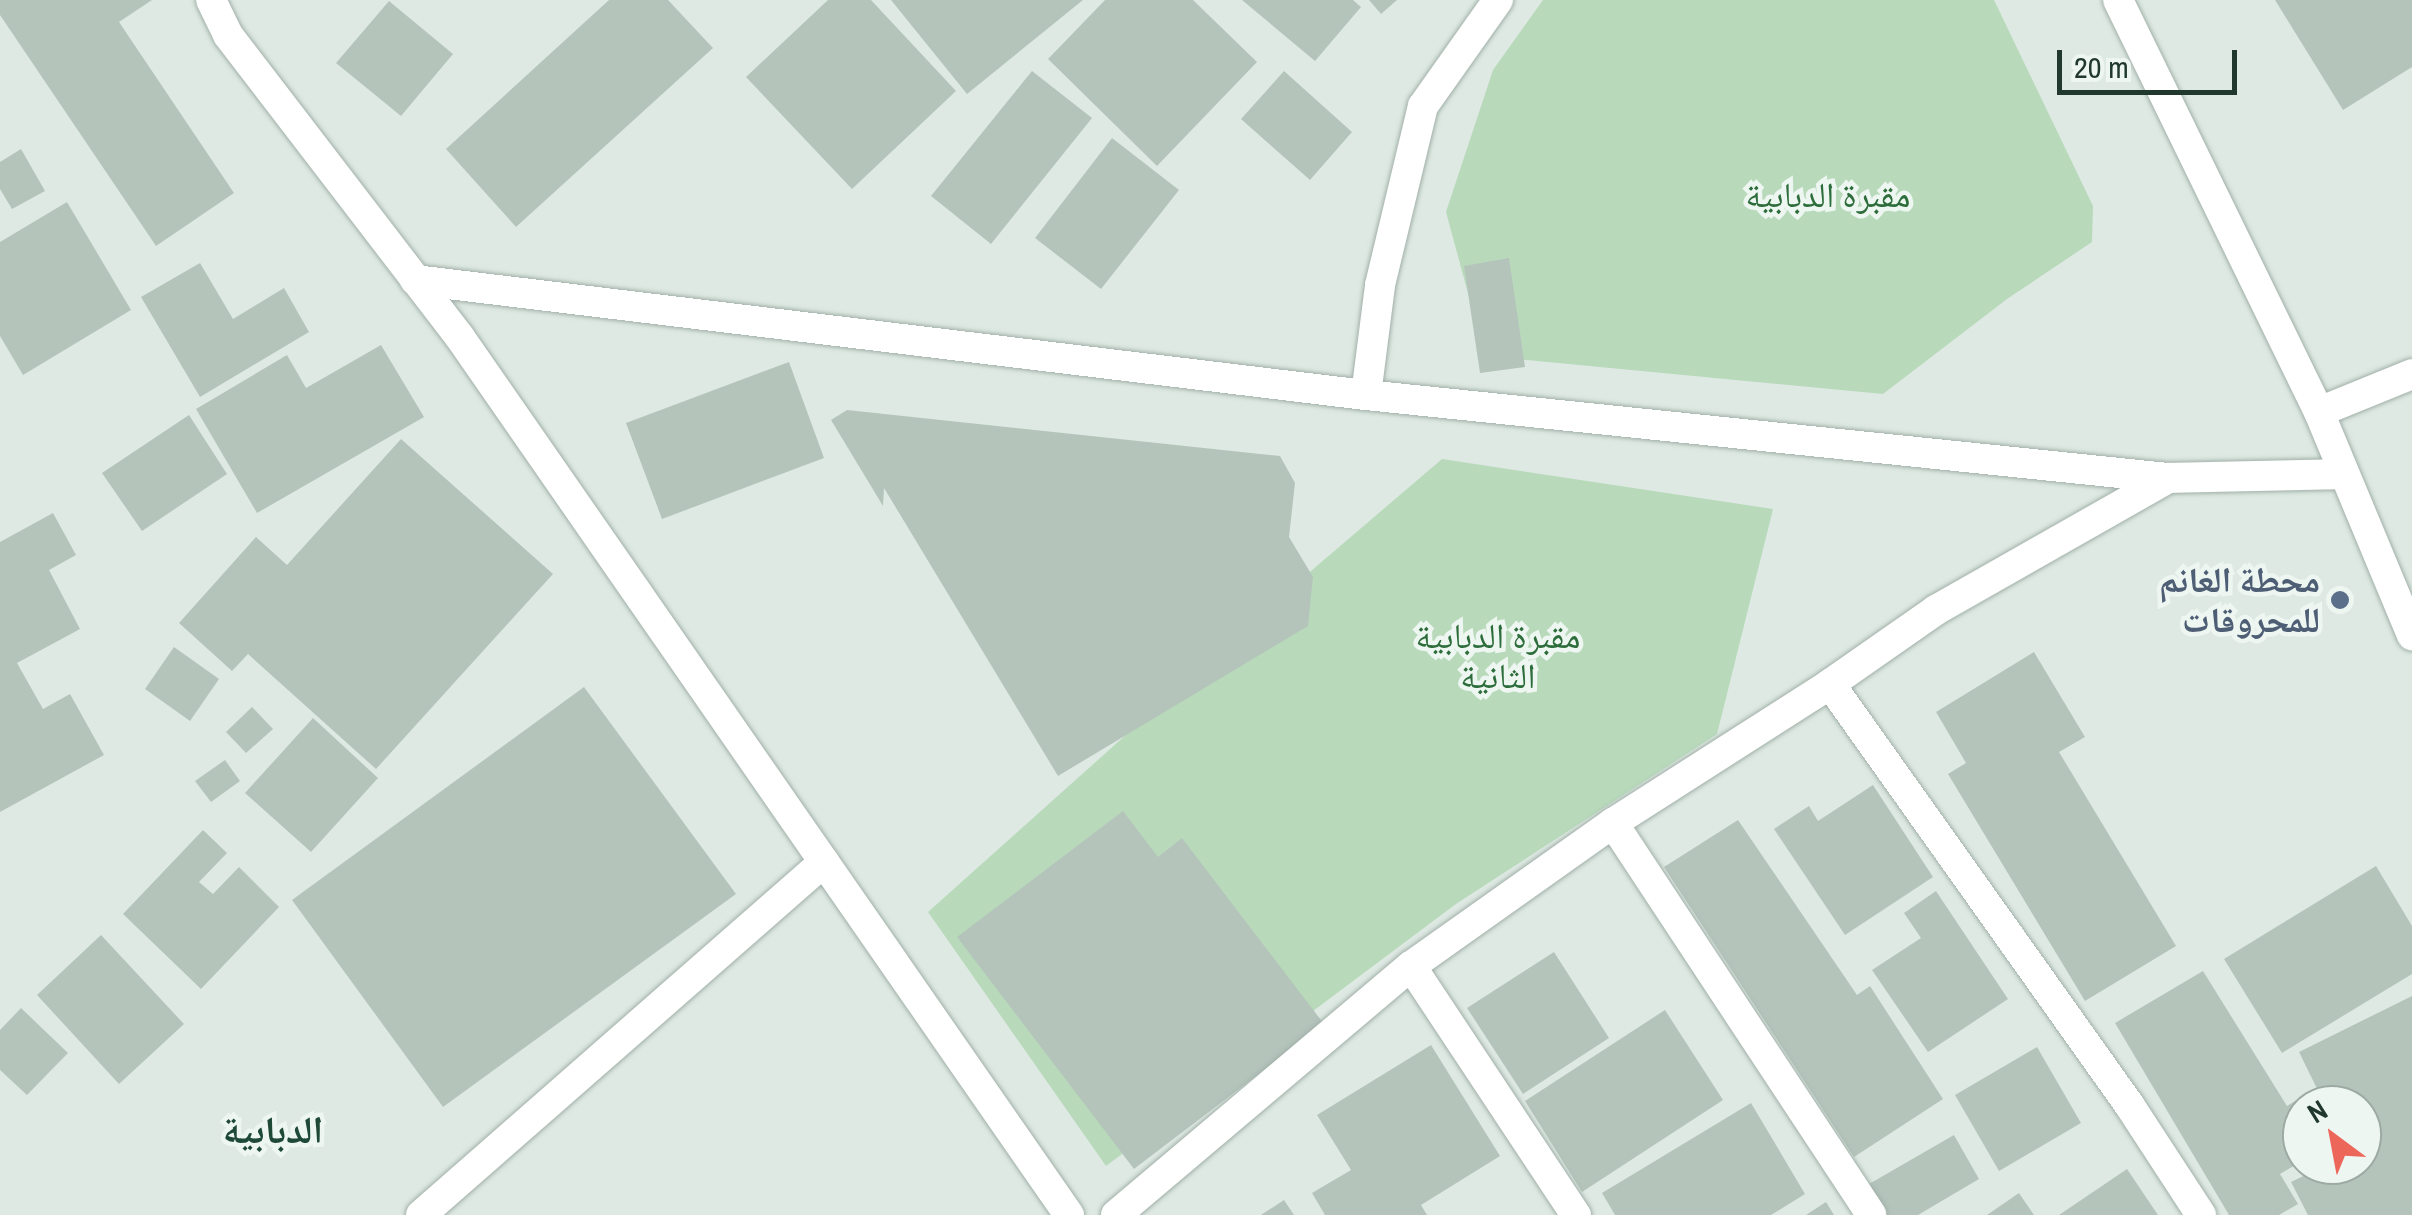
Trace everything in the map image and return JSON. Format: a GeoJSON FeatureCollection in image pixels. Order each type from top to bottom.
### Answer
{"type":"FeatureCollection","features":[{"type":"Feature","properties":{"kind":"street"},"geometry":{"type":"LineString","coordinates":[[211,0],[228,35],[415,280],[1068,1215]]}},
{"type":"Feature","properties":{"kind":"street"},"geometry":{"type":"LineString","coordinates":[[1366,395],[1380,285],[1423,106],[1498,0]]}},
{"type":"Feature","properties":{"kind":"street"},"geometry":{"type":"LineString","coordinates":[[2118,0],[2319,412],[2412,635]]}},
{"type":"Feature","properties":{"kind":"street"},"geometry":{"type":"LineString","coordinates":[[415,280],[1366,395],[2168,478],[2344,474]]}},
{"type":"Feature","properties":{"kind":"street"},"geometry":{"type":"LineString","coordinates":[[2319,412],[2412,374]]}},
{"type":"Feature","properties":{"kind":"street"},"geometry":{"type":"LineString","coordinates":[[1116,1215],[1411,966],[1613,823],[1830,684],[1936,610],[2168,478]]}},
{"type":"Feature","properties":{"kind":"street"},"geometry":{"type":"LineString","coordinates":[[1830,684],[2130,1106],[2201,1215]]}},
{"type":"Feature","properties":{"kind":"street"},"geometry":{"type":"LineString","coordinates":[[1613,823],[1871,1215]]}},
{"type":"Feature","properties":{"kind":"street"},"geometry":{"type":"LineString","coordinates":[[420,1215],[824,862]]}},
{"type":"Feature","properties":{"kind":"street"},"geometry":{"type":"LineString","coordinates":[[1411,966],[1576,1215]]}},
{"type":"Feature","properties":{"kind":"green space","name":"مقبرة الدبابية"},"geometry":{"type":"Polygon","coordinates":[[[1543,0],[1994,0],[2093,206],[2092,242],[2007,299],[1883,394],[1485,356],[1446,212],[1493,70],[1543,0]]]}},
{"type":"Feature","properties":{"kind":"green space","name":"مقبرة الدبابية الثانية"},"geometry":{"type":"Polygon","coordinates":[[[1442,459],[1773,509],[1717,734],[1456,904],[1106,1166],[928,912],[1270,606],[1442,459]]]}},
{"type":"Feature","properties":{"kind":"building"},"geometry":{"type":"Polygon","coordinates":[[[0,0],[152,0],[119,22],[234,193],[156,246],[0,15],[0,0]]]}},
{"type":"Feature","properties":{"kind":"building"},"geometry":{"type":"Polygon","coordinates":[[[609,0],[668,0],[713,48],[516,227],[446,149],[609,0]]]}},
{"type":"Feature","properties":{"kind":"building"},"geometry":{"type":"Polygon","coordinates":[[[828,0],[871,0],[956,91],[852,189],[746,77],[828,0]]]}},
{"type":"Feature","properties":{"kind":"building"},"geometry":{"type":"Polygon","coordinates":[[[891,0],[1083,0],[967,94],[891,0]]]}},
{"type":"Feature","properties":{"kind":"building"},"geometry":{"type":"Polygon","coordinates":[[[1105,0],[1193,0],[1257,62],[1157,166],[1048,59],[1105,0]]]}},
{"type":"Feature","properties":{"kind":"building"},"geometry":{"type":"Polygon","coordinates":[[[1242,0],[1353,0],[1361,7],[1315,61],[1242,0]]]}},
{"type":"Feature","properties":{"kind":"building"},"geometry":{"type":"Polygon","coordinates":[[[1369,0],[1397,0],[1381,14],[1369,0]]]}},
{"type":"Feature","properties":{"kind":"building"},"geometry":{"type":"Polygon","coordinates":[[[2275,0],[2412,0],[2412,67],[2343,110],[2275,0]]]}},
{"type":"Feature","properties":{"kind":"building"},"geometry":{"type":"Polygon","coordinates":[[[389,1],[453,54],[401,116],[336,63],[389,1]]]}},
{"type":"Feature","properties":{"kind":"building"},"geometry":{"type":"Polygon","coordinates":[[[1032,71],[1092,118],[991,244],[931,196],[1032,71]]]}},
{"type":"Feature","properties":{"kind":"building"},"geometry":{"type":"Polygon","coordinates":[[[1284,71],[1352,132],[1310,180],[1241,119],[1284,71]]]}},
{"type":"Feature","properties":{"kind":"building"},"geometry":{"type":"Polygon","coordinates":[[[1112,138],[1179,190],[1101,289],[1035,238],[1112,138]]]}},
{"type":"Feature","properties":{"kind":"building"},"geometry":{"type":"Polygon","coordinates":[[[21,149],[45,191],[12,209],[0,189],[0,162],[21,149]]]}},
{"type":"Feature","properties":{"kind":"building"},"geometry":{"type":"Polygon","coordinates":[[[67,202],[131,310],[23,375],[0,336],[0,242],[67,202]]]}},
{"type":"Feature","properties":{"kind":"building"},"geometry":{"type":"Polygon","coordinates":[[[1509,258],[1525,367],[1480,373],[1464,266],[1509,258]]]}},
{"type":"Feature","properties":{"kind":"building"},"geometry":{"type":"Polygon","coordinates":[[[200,263],[233,319],[284,288],[309,332],[200,397],[141,297],[200,263]]]}},
{"type":"Feature","properties":{"kind":"building"},"geometry":{"type":"Polygon","coordinates":[[[381,345],[424,417],[257,513],[196,409],[287,355],[306,388],[381,345]]]}},
{"type":"Feature","properties":{"kind":"building"},"geometry":{"type":"Polygon","coordinates":[[[789,362],[824,458],[662,519],[626,423],[789,362]]]}},
{"type":"Feature","properties":{"kind":"building"},"geometry":{"type":"Polygon","coordinates":[[[847,410],[1280,456],[1295,483],[1289,537],[1313,577],[1308,626],[1058,776],[884,488],[883,506],[831,420],[847,410]]]}},
{"type":"Feature","properties":{"kind":"building"},"geometry":{"type":"Polygon","coordinates":[[[189,415],[227,474],[142,531],[102,473],[189,415]]]}},
{"type":"Feature","properties":{"kind":"building"},"geometry":{"type":"Polygon","coordinates":[[[401,439],[553,574],[376,769],[248,654],[232,671],[179,623],[256,537],[287,565],[401,439]]]}},
{"type":"Feature","properties":{"kind":"building"},"geometry":{"type":"Polygon","coordinates":[[[53,513],[76,555],[49,570],[80,629],[17,663],[43,709],[70,694],[104,755],[0,812],[0,542],[53,513]]]}},
{"type":"Feature","properties":{"kind":"building"},"geometry":{"type":"Polygon","coordinates":[[[174,647],[219,679],[190,721],[145,689],[174,647]]]}},
{"type":"Feature","properties":{"kind":"building"},"geometry":{"type":"Polygon","coordinates":[[[2034,652],[2085,737],[2059,752],[2176,946],[2085,1001],[1948,774],[1966,763],[1936,712],[2034,652]]]}},
{"type":"Feature","properties":{"kind":"building"},"geometry":{"type":"Polygon","coordinates":[[[584,687],[736,894],[443,1107],[292,900],[584,687]]]}},
{"type":"Feature","properties":{"kind":"building"},"geometry":{"type":"Polygon","coordinates":[[[252,707],[273,729],[246,753],[226,732],[252,707]]]}},
{"type":"Feature","properties":{"kind":"building"},"geometry":{"type":"Polygon","coordinates":[[[313,718],[378,778],[311,852],[245,793],[313,718]]]}},
{"type":"Feature","properties":{"kind":"building"},"geometry":{"type":"Polygon","coordinates":[[[225,760],[240,781],[211,802],[195,781],[225,760]]]}},
{"type":"Feature","properties":{"kind":"building"},"geometry":{"type":"Polygon","coordinates":[[[1873,785],[1933,877],[1845,935],[1774,829],[1809,806],[1818,821],[1873,785]]]}},
{"type":"Feature","properties":{"kind":"building"},"geometry":{"type":"Polygon","coordinates":[[[1123,811],[1158,857],[1182,838],[1324,1024],[1134,1169],[957,937],[1123,811]]]}},
{"type":"Feature","properties":{"kind":"building"},"geometry":{"type":"Polygon","coordinates":[[[1738,820],[1857,995],[1870,986],[1943,1099],[1854,1157],[1664,867],[1738,820]]]}},
{"type":"Feature","properties":{"kind":"building"},"geometry":{"type":"Polygon","coordinates":[[[203,830],[227,853],[199,882],[213,894],[239,867],[279,907],[201,989],[123,914],[203,830]]]}},
{"type":"Feature","properties":{"kind":"building"},"geometry":{"type":"Polygon","coordinates":[[[2376,866],[2412,926],[2412,974],[2282,1053],[2224,959],[2376,866]]]}},
{"type":"Feature","properties":{"kind":"building"},"geometry":{"type":"Polygon","coordinates":[[[1936,891],[2008,999],[1928,1052],[1872,970],[1921,938],[1904,913],[1936,891]]]}},
{"type":"Feature","properties":{"kind":"building"},"geometry":{"type":"Polygon","coordinates":[[[101,935],[184,1024],[119,1084],[37,995],[101,935]]]}},
{"type":"Feature","properties":{"kind":"building"},"geometry":{"type":"Polygon","coordinates":[[[1554,952],[1609,1038],[1523,1094],[1467,1008],[1554,952]]]}},
{"type":"Feature","properties":{"kind":"building"},"geometry":{"type":"Polygon","coordinates":[[[2203,971],[2282,1098],[2280,1174],[2282,1185],[2287,1185],[2298,1204],[2279,1215],[2229,1215],[2115,1023],[2203,971]]]}},
{"type":"Feature","properties":{"kind":"building"},"geometry":{"type":"Polygon","coordinates":[[[2412,996],[2412,1215],[2308,1215],[2293,1185],[2382,1185],[2382,1085],[2315,1085],[2299,1052],[2412,996]]]}},
{"type":"Feature","properties":{"kind":"building"},"geometry":{"type":"Polygon","coordinates":[[[21,1008],[68,1053],[27,1095],[0,1070],[0,1030],[21,1008]]]}},
{"type":"Feature","properties":{"kind":"building"},"geometry":{"type":"Polygon","coordinates":[[[1665,1010],[1723,1100],[1582,1192],[1525,1101],[1665,1010]]]}},
{"type":"Feature","properties":{"kind":"building"},"geometry":{"type":"Polygon","coordinates":[[[1431,1045],[1500,1156],[1421,1205],[1427,1215],[1325,1215],[1312,1193],[1351,1170],[1317,1115],[1431,1045]]]}},
{"type":"Feature","properties":{"kind":"building"},"geometry":{"type":"Polygon","coordinates":[[[2037,1047],[2081,1123],[1999,1171],[1955,1095],[2037,1047]]]}},
{"type":"Feature","properties":{"kind":"building"},"geometry":{"type":"Polygon","coordinates":[[[1751,1103],[1805,1194],[1771,1215],[1615,1215],[1602,1193],[1751,1103]]]}},
{"type":"Feature","properties":{"kind":"building"},"geometry":{"type":"Polygon","coordinates":[[[1954,1135],[1979,1179],[1918,1215],[1887,1215],[1869,1184],[1954,1135]]]}},
{"type":"Feature","properties":{"kind":"building"},"geometry":{"type":"Polygon","coordinates":[[[2127,1169],[2158,1215],[2059,1215],[2127,1169]]]}},
{"type":"Feature","properties":{"kind":"building"},"geometry":{"type":"Polygon","coordinates":[[[2019,1193],[2034,1215],[1987,1215],[2019,1193]]]}},
{"type":"Feature","properties":{"kind":"building"},"geometry":{"type":"Polygon","coordinates":[[[1284,1200],[1294,1215],[1261,1215],[1284,1200]]]}},
{"type":"Feature","properties":{"kind":"building"},"geometry":{"type":"Polygon","coordinates":[[[1826,1202],[1834,1215],[1806,1215],[1826,1202]]]}},
{"type":"Feature","properties":{"kind":"place","name":"محطة الغانم للمحروقات"},"geometry":{"type":"Point","coordinates":[2340,600]}},
{"type":"Feature","properties":{"kind":"district","name":"الدبابية"},"geometry":{"type":"Point","coordinates":[273,1130]}}]}
